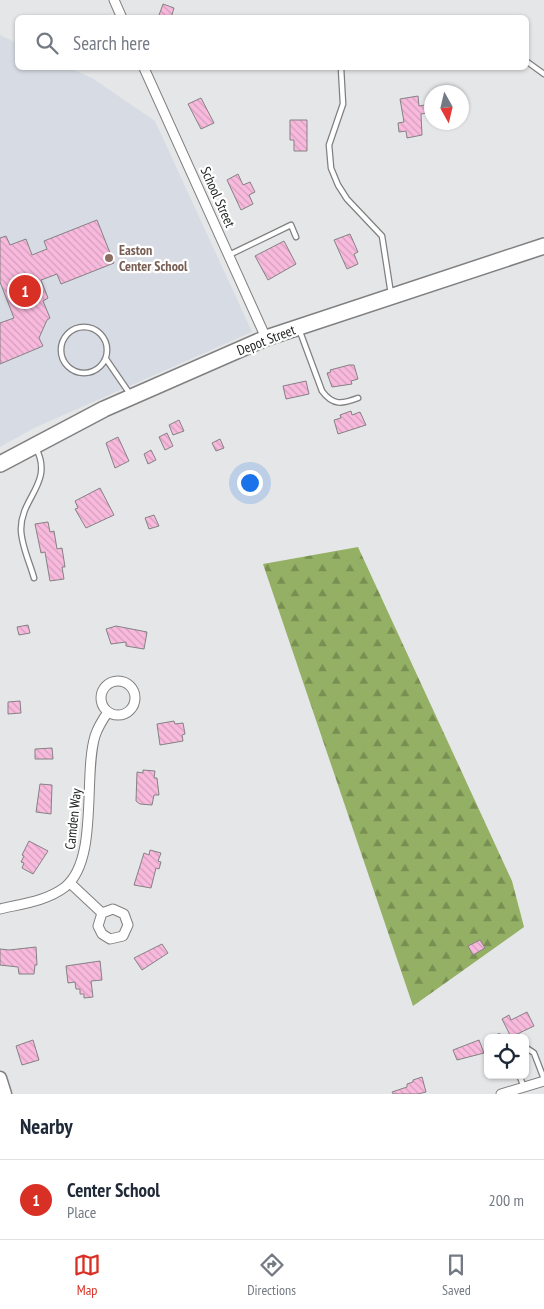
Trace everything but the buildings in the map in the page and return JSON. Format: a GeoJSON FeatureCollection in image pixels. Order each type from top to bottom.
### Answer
{"type":"FeatureCollection","features":[{"type":"Feature","properties":{"kind":"highway","name":"Depot Street"},"geometry":{"type":"LineString","coordinates":[[0,464],[132,397],[266,338],[544,246]]}},
{"type":"Feature","properties":{"kind":"main road"},"geometry":{"type":"LineString","coordinates":[[0,1078],[5,1094]]}},
{"type":"Feature","properties":{"kind":"street"},"geometry":{"type":"LineString","coordinates":[[117,2],[121,15]]}},
{"type":"Feature","properties":{"kind":"street","name":"School Street"},"geometry":{"type":"LineString","coordinates":[[145,70],[266,338]]}},
{"type":"Feature","properties":{"kind":"street","name":"Camden Way"},"geometry":{"type":"LineString","coordinates":[[70,883],[79,870],[83,856],[94,739],[108,712]]}},
{"type":"Feature","properties":{"kind":"street"},"geometry":{"type":"LineString","coordinates":[[0,909],[51,895],[70,883],[102,913]]}},
{"type":"Feature","properties":{"kind":"street"},"geometry":{"type":"LineString","coordinates":[[501,1094],[544,1080]]}},
{"type":"Feature","properties":{"kind":"lane"},"geometry":{"type":"LineString","coordinates":[[529,63],[544,74]]}},
{"type":"Feature","properties":{"kind":"lane"},"geometry":{"type":"LineString","coordinates":[[341,70],[343,104],[330,145],[331,168],[338,185],[347,199],[382,236],[392,295]]}},
{"type":"Feature","properties":{"kind":"lane"},"geometry":{"type":"LineString","coordinates":[[229,255],[291,224],[296,237]]}},
{"type":"Feature","properties":{"kind":"lane"},"geometry":{"type":"LineString","coordinates":[[106,359],[96,370],[81,374],[67,366],[61,353],[61,345],[69,332],[84,326],[98,331],[107,344],[106,359],[132,397]]}},
{"type":"Feature","properties":{"kind":"lane"},"geometry":{"type":"LineString","coordinates":[[298,328],[322,391],[329,400],[340,404],[358,398]]}},
{"type":"Feature","properties":{"kind":"lane"},"geometry":{"type":"LineString","coordinates":[[34,578],[21,529],[24,515],[42,473],[42,460],[35,445]]}},
{"type":"Feature","properties":{"kind":"lane"},"geometry":{"type":"LineString","coordinates":[[529,1050],[534,1053],[544,1080]]}},
{"type":"Feature","properties":{"kind":"lane"},"geometry":{"type":"LineString","coordinates":[[521,1079],[524,1087]]}},
{"type":"Feature","properties":{"kind":"shaded area","name":"Easton Center School"},"geometry":{"type":"Polygon","coordinates":[[[0,35],[15,42],[15,70],[74,70],[92,78],[155,121],[252,332],[34,428],[0,447],[0,35]]]}},
{"type":"Feature","properties":{"kind":"green space"},"geometry":{"type":"Polygon","coordinates":[[[358,547],[512,881],[524,927],[413,1006],[263,564],[358,547]]]}},
{"type":"Feature","properties":{"kind":"place","name":"Easton Center School"},"geometry":{"type":"Point","coordinates":[109,258]}},
{"type":"Feature","properties":{"kind":"place","name":"Center School"},"geometry":{"type":"Point","coordinates":[25,291]}}]}
